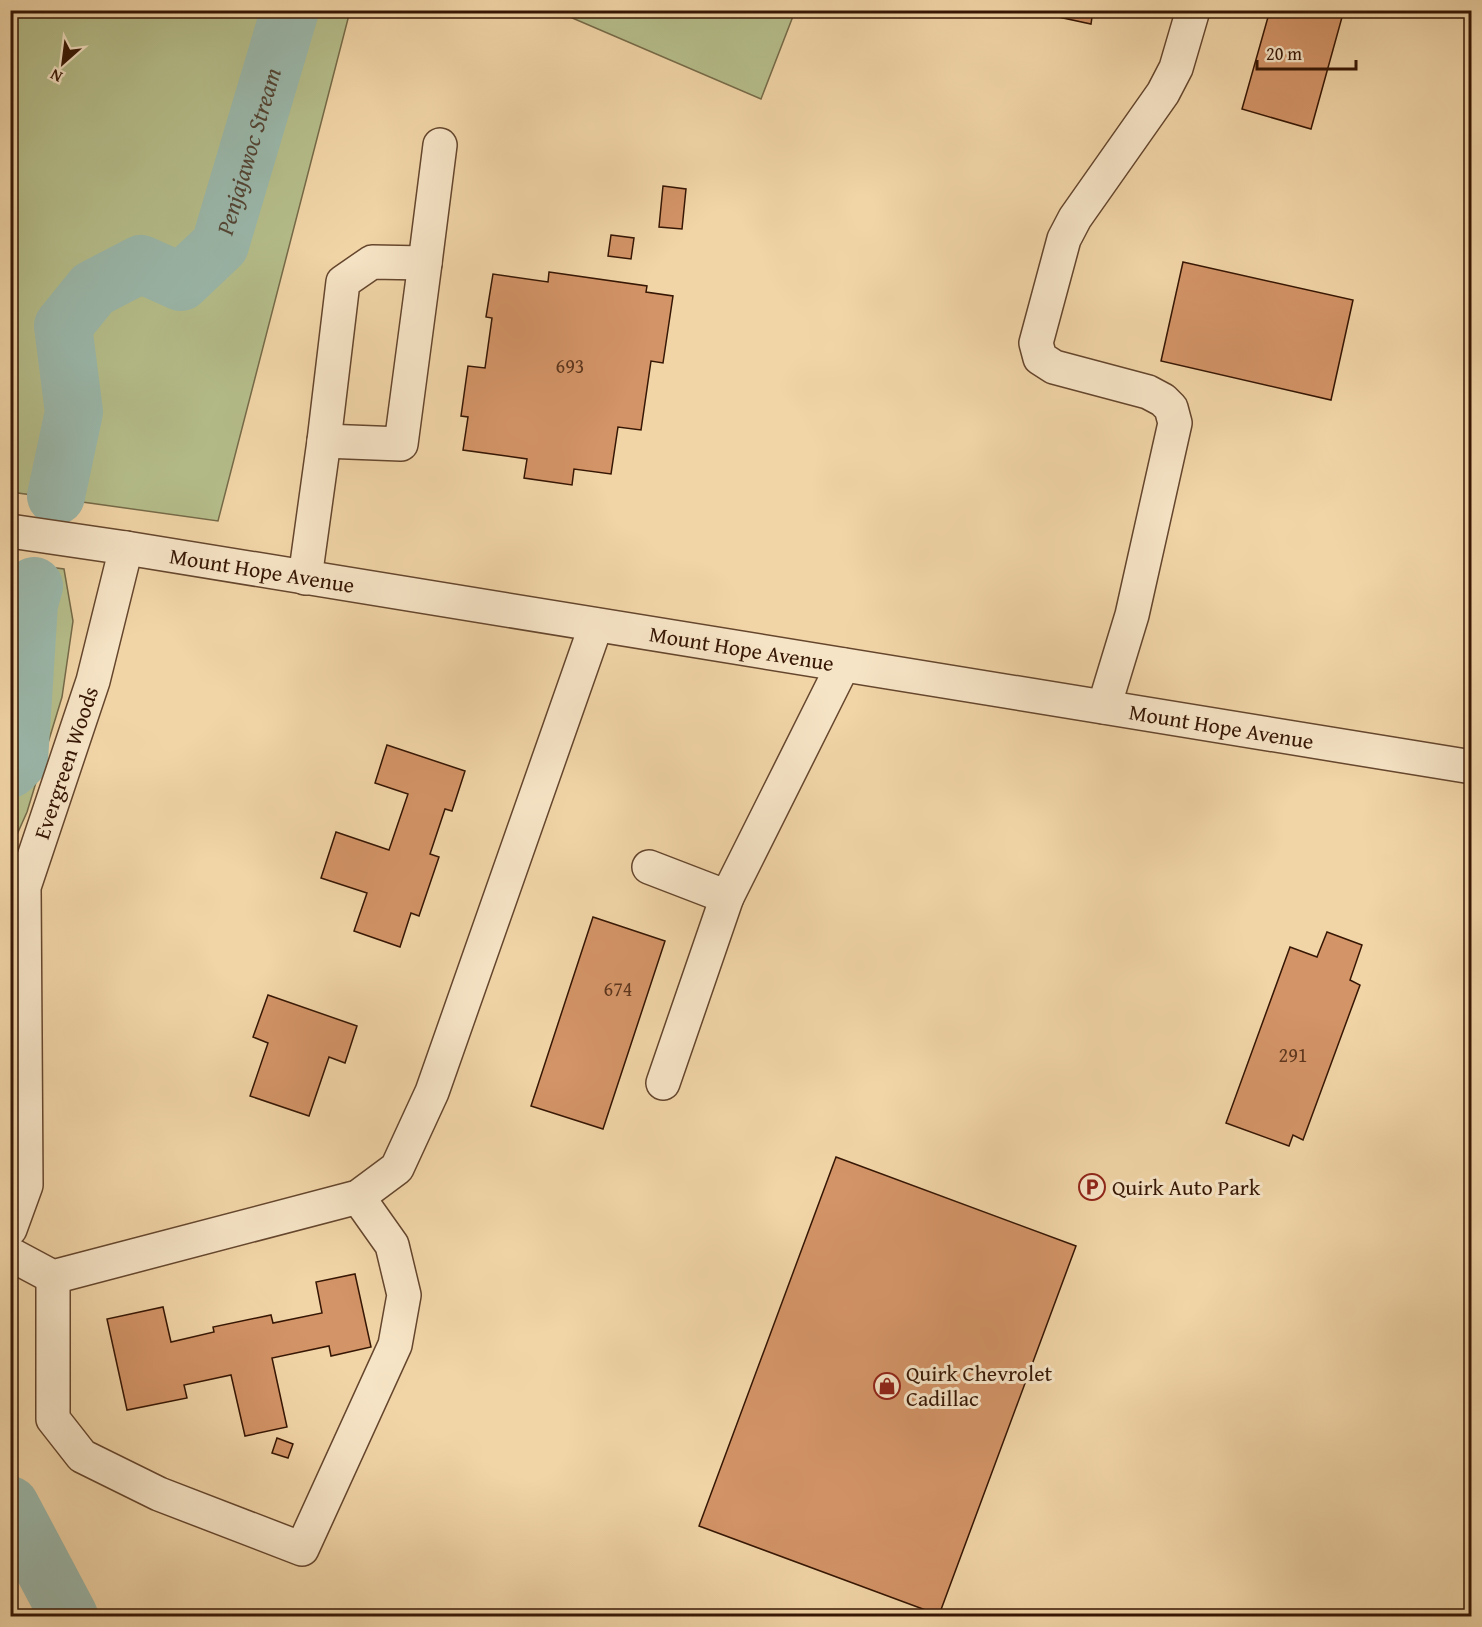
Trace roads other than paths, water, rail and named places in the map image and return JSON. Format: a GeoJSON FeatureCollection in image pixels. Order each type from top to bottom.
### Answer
{"type":"FeatureCollection","features":[{"type":"Feature","properties":{"kind":"street"},"geometry":{"type":"LineString","coordinates":[[1104,707],[1132,615],[1175,423],[1171,408],[1163,400],[1148,392],[1054,367],[1040,358],[1036,343],[1064,239],[1075,218],[1163,93],[1176,69],[1193,10]]}},
{"type":"Feature","properties":{"kind":"street"},"geometry":{"type":"LineString","coordinates":[[324,441],[401,444],[440,145]]}},
{"type":"Feature","properties":{"kind":"street"},"geometry":{"type":"LineString","coordinates":[[305,578],[343,282],[372,262],[425,263]]}},
{"type":"Feature","properties":{"kind":"street","name":"Mount Hope Avenue"},"geometry":{"type":"LineString","coordinates":[[10,531],[1472,767]]}},
{"type":"Feature","properties":{"kind":"street","name":"Evergreen Woods"},"geometry":{"type":"LineString","coordinates":[[10,1229],[26,1185],[24,887],[93,681],[126,549]]}},
{"type":"Feature","properties":{"kind":"street"},"geometry":{"type":"LineString","coordinates":[[10,1254],[53,1277],[358,1197],[397,1168],[432,1092],[596,625]]}},
{"type":"Feature","properties":{"kind":"street"},"geometry":{"type":"LineString","coordinates":[[663,1083],[727,897],[843,665]]}},
{"type":"Feature","properties":{"kind":"street"},"geometry":{"type":"LineString","coordinates":[[649,867],[727,897]]}},
{"type":"Feature","properties":{"kind":"street"},"geometry":{"type":"LineString","coordinates":[[53,1277],[53,1419],[82,1456],[159,1494],[302,1549],[395,1345],[404,1295],[392,1245],[358,1197]]}},
{"type":"Feature","properties":{"kind":"waterway","name":"Penjajawoc Stream"},"geometry":{"type":"LineString","coordinates":[[56,496],[74,412],[63,326],[93,289],[141,264],[181,282],[220,245],[290,10]]}},
{"type":"Feature","properties":{"kind":"waterway","name":"Penjajawoc Stream"},"geometry":{"type":"LineString","coordinates":[[10,769],[19,760],[29,604],[34,586]]}},
{"type":"Feature","properties":{"kind":"waterway","name":"Penjajawoc Stream"},"geometry":{"type":"LineString","coordinates":[[10,1505],[69,1616]]}},
{"type":"Feature","properties":{"kind":"place","name":"Quirk Auto Park"},"geometry":{"type":"Point","coordinates":[1092,1187]}},
{"type":"Feature","properties":{"kind":"place","name":"Quirk Chevrolet Cadillac"},"geometry":{"type":"Point","coordinates":[887,1386]}}]}
